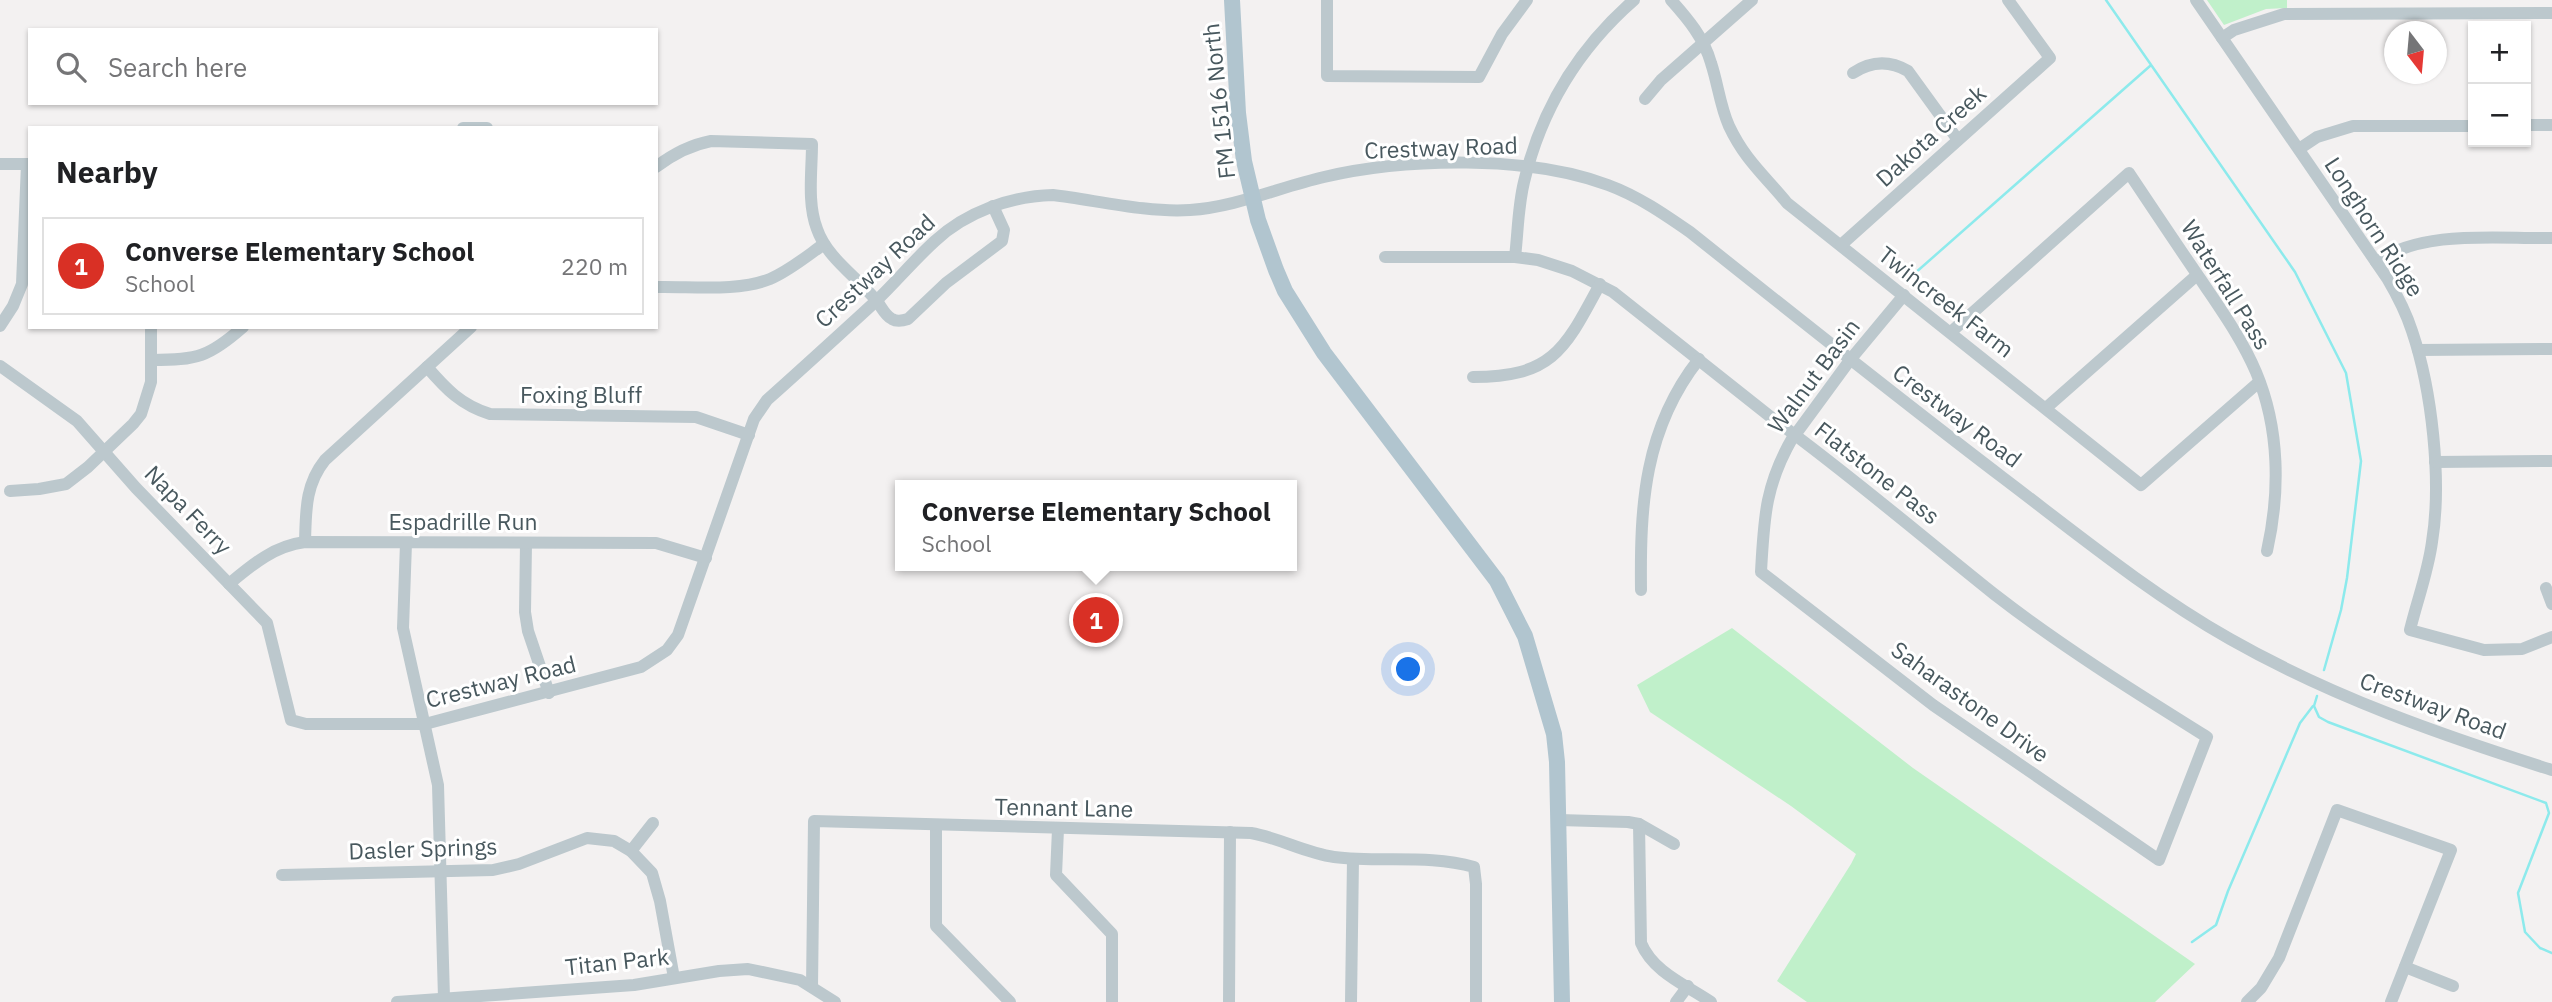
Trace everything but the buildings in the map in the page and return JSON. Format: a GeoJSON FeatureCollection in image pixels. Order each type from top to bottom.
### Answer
{"type":"FeatureCollection","features":[{"type":"Feature","properties":{"kind":"main road","name":"FM 1516 North"},"geometry":{"type":"LineString","coordinates":[[1232,0],[1240,136],[1252,197],[1285,291],[1303,321],[1497,581],[1525,636],[1554,734],[1558,762],[1562,1002]]}},
{"type":"Feature","properties":{"kind":"street"},"geometry":{"type":"LineString","coordinates":[[1327,0],[1327,76],[1479,77],[1502,34],[1527,0]]}},
{"type":"Feature","properties":{"kind":"street"},"geometry":{"type":"LineString","coordinates":[[1515,257],[1521,196],[1542,125],[1575,64],[1634,0]]}},
{"type":"Feature","properties":{"kind":"street","name":"Twincreek Farm"},"geometry":{"type":"LineString","coordinates":[[1671,0],[1691,23],[1703,43],[1712,63],[1723,110],[1747,159],[1787,203],[2141,485],[2259,382]]}},
{"type":"Feature","properties":{"kind":"street"},"geometry":{"type":"LineString","coordinates":[[1645,99],[1661,80],[1752,0]]}},
{"type":"Feature","properties":{"kind":"street","name":"Dakota Creek"},"geometry":{"type":"LineString","coordinates":[[1841,245],[2050,58],[2008,0]]}},
{"type":"Feature","properties":{"kind":"street","name":"Longhorn Ridge"},"geometry":{"type":"LineString","coordinates":[[2196,0],[2376,262],[2401,303],[2418,350],[2435,461],[2436,509],[2432,544],[2410,630],[2484,650],[2522,649],[2552,637]]}},
{"type":"Feature","properties":{"kind":"street"},"geometry":{"type":"LineString","coordinates":[[2222,38],[2234,30],[2284,14],[2552,13]]}},
{"type":"Feature","properties":{"kind":"street"},"geometry":{"type":"LineString","coordinates":[[1853,73],[1863,67],[1881,63],[1908,71],[1958,140]]}},
{"type":"Feature","properties":{"kind":"street"},"geometry":{"type":"LineString","coordinates":[[2531,125],[2552,125]]}},
{"type":"Feature","properties":{"kind":"street"},"geometry":{"type":"LineString","coordinates":[[2299,149],[2317,137],[2353,126],[2468,126]]}},
{"type":"Feature","properties":{"kind":"street"},"geometry":{"type":"LineString","coordinates":[[658,166],[676,153],[711,141],[812,144],[812,209],[817,231],[824,244],[893,320],[908,319],[946,283],[1002,241],[1004,230],[993,206]]}},
{"type":"Feature","properties":{"kind":"street","name":"Crestway Road"},"geometry":{"type":"LineString","coordinates":[[291,720],[306,724],[425,724],[641,667],[667,650],[678,635],[754,419],[767,400],[877,300],[946,231],[993,206],[1020,198],[1053,195],[1161,209],[1190,210],[1325,177],[1386,167],[1475,163],[1529,166],[1575,174],[1608,185],[1658,210],[1690,232],[1850,360],[2174,604],[2230,639],[2354,701],[2552,770]]}},
{"type":"Feature","properties":{"kind":"street"},"geometry":{"type":"LineString","coordinates":[[0,164],[28,164],[22,284],[13,306],[0,326]]}},
{"type":"Feature","properties":{"kind":"street","name":"Waterfall Pass"},"geometry":{"type":"LineString","coordinates":[[1951,332],[2129,173],[2229,322],[2259,382],[2276,453],[2276,494],[2267,551]]}},
{"type":"Feature","properties":{"kind":"street"},"geometry":{"type":"LineString","coordinates":[[2376,262],[2386,255],[2437,239],[2552,239]]}},
{"type":"Feature","properties":{"kind":"street"},"geometry":{"type":"LineString","coordinates":[[658,287],[736,286],[760,282],[781,273],[824,244]]}},
{"type":"Feature","properties":{"kind":"street","name":"Flatstone Pass"},"geometry":{"type":"LineString","coordinates":[[1385,257],[1515,257],[1549,263],[1601,284],[1621,297],[1995,595],[2054,638],[2207,737],[2159,859]]}},
{"type":"Feature","properties":{"kind":"street"},"geometry":{"type":"LineString","coordinates":[[2046,408],[2197,275]]}},
{"type":"Feature","properties":{"kind":"street"},"geometry":{"type":"LineString","coordinates":[[1473,377],[1502,377],[1520,373],[1553,356],[1572,336],[1601,284]]}},
{"type":"Feature","properties":{"kind":"street","name":"Walnut Basin"},"geometry":{"type":"LineString","coordinates":[[1760,572],[1768,491],[1781,456],[1850,360],[1904,295]]}},
{"type":"Feature","properties":{"kind":"street"},"geometry":{"type":"LineString","coordinates":[[10,491],[66,484],[104,452],[141,414],[149,392],[151,329]]}},
{"type":"Feature","properties":{"kind":"street"},"geometry":{"type":"LineString","coordinates":[[152,360],[180,360],[204,355],[225,344],[241,329]]}},
{"type":"Feature","properties":{"kind":"street"},"geometry":{"type":"LineString","coordinates":[[305,542],[306,500],[319,467],[331,453],[469,329]]}},
{"type":"Feature","properties":{"kind":"street"},"geometry":{"type":"LineString","coordinates":[[2418,350],[2552,349]]}},
{"type":"Feature","properties":{"kind":"street"},"geometry":{"type":"LineString","coordinates":[[1641,590],[1640,526],[1650,463],[1668,413],[1699,359]]}},
{"type":"Feature","properties":{"kind":"street","name":"Napa Ferry"},"geometry":{"type":"LineString","coordinates":[[0,366],[77,421],[136,488],[267,623],[291,720]]}},
{"type":"Feature","properties":{"kind":"street","name":"Foxing Bluff"},"geometry":{"type":"LineString","coordinates":[[427,367],[454,397],[490,414],[696,417],[749,435]]}},
{"type":"Feature","properties":{"kind":"street"},"geometry":{"type":"LineString","coordinates":[[2435,461],[2552,461]]}},
{"type":"Feature","properties":{"kind":"street","name":"Espadrille Run"},"geometry":{"type":"LineString","coordinates":[[229,584],[258,560],[279,548],[305,542],[656,543],[706,558]]}},
{"type":"Feature","properties":{"kind":"street"},"geometry":{"type":"LineString","coordinates":[[406,543],[403,628],[438,785],[444,998]]}},
{"type":"Feature","properties":{"kind":"street"},"geometry":{"type":"LineString","coordinates":[[526,543],[525,612],[528,631],[549,693]]}},
{"type":"Feature","properties":{"kind":"street","name":"Saharastone Drive"},"geometry":{"type":"LineString","coordinates":[[1760,572],[1923,697],[2159,859]]}},
{"type":"Feature","properties":{"kind":"street"},"geometry":{"type":"LineString","coordinates":[[2546,588],[2552,604]]}},
{"type":"Feature","properties":{"kind":"street"},"geometry":{"type":"LineString","coordinates":[[2247,1002],[2261,988],[2278,958],[2337,810],[2451,850],[2390,1002]]}},
{"type":"Feature","properties":{"kind":"street"},"geometry":{"type":"LineString","coordinates":[[1559,820],[1612,820],[1639,824],[1674,844]]}},
{"type":"Feature","properties":{"kind":"street","name":"Tennant Lane"},"geometry":{"type":"LineString","coordinates":[[815,993],[814,821],[1230,832],[1273,837],[1317,853],[1353,859],[1454,861],[1474,867],[1476,1002]]}},
{"type":"Feature","properties":{"kind":"street"},"geometry":{"type":"LineString","coordinates":[[631,851],[653,823]]}},
{"type":"Feature","properties":{"kind":"street"},"geometry":{"type":"LineString","coordinates":[[1639,824],[1641,943],[1646,956],[1659,969],[1711,1002]]}},
{"type":"Feature","properties":{"kind":"street"},"geometry":{"type":"LineString","coordinates":[[936,825],[936,926],[1010,1002]]}},
{"type":"Feature","properties":{"kind":"street"},"geometry":{"type":"LineString","coordinates":[[1058,829],[1056,875],[1112,934],[1112,1002]]}},
{"type":"Feature","properties":{"kind":"street"},"geometry":{"type":"LineString","coordinates":[[1229,1002],[1230,832]]}},
{"type":"Feature","properties":{"kind":"street","name":"Dasler Springs"},"geometry":{"type":"LineString","coordinates":[[282,875],[442,873],[504,869],[587,838],[614,841],[631,851],[652,873],[674,978]]}},
{"type":"Feature","properties":{"kind":"street"},"geometry":{"type":"LineString","coordinates":[[1351,1002],[1353,859]]}},
{"type":"Feature","properties":{"kind":"street"},"geometry":{"type":"LineString","coordinates":[[2405,967],[2453,986]]}},
{"type":"Feature","properties":{"kind":"street","name":"Titan Park"},"geometry":{"type":"LineString","coordinates":[[397,1002],[634,985],[748,969],[800,980],[815,993],[835,1002]]}},
{"type":"Feature","properties":{"kind":"street"},"geometry":{"type":"LineString","coordinates":[[1676,1002],[1688,986]]}},
{"type":"Feature","properties":{"kind":"green space"},"geometry":{"type":"Polygon","coordinates":[[[2207,0],[2287,0],[2287,8],[2266,9],[2224,25],[2207,0]]]}},
{"type":"Feature","properties":{"kind":"green space"},"geometry":{"type":"Polygon","coordinates":[[[1732,628],[1913,768],[2195,964],[2155,1002],[1807,1002],[1777,981],[1856,854],[1791,806],[1650,712],[1637,685],[1732,628]]]}},
{"type":"Feature","properties":{"kind":"waterway"},"geometry":{"type":"LineString","coordinates":[[2106,0],[2295,272],[2346,373],[2361,461],[2347,578],[2324,670]]}},
{"type":"Feature","properties":{"kind":"waterway"},"geometry":{"type":"LineString","coordinates":[[1914,274],[2150,66]]}},
{"type":"Feature","properties":{"kind":"waterway"},"geometry":{"type":"LineString","coordinates":[[2317,696],[2314,706],[2319,717],[2328,722],[2546,803],[2549,813],[2518,893],[2525,932],[2540,948],[2552,953]]}},
{"type":"Feature","properties":{"kind":"waterway"},"geometry":{"type":"LineString","coordinates":[[2192,942],[2216,925],[2300,723],[2313,706]]}},
{"type":"Feature","properties":{"kind":"place","name":"Converse Elementary School"},"geometry":{"type":"Point","coordinates":[1096,620]}}]}
